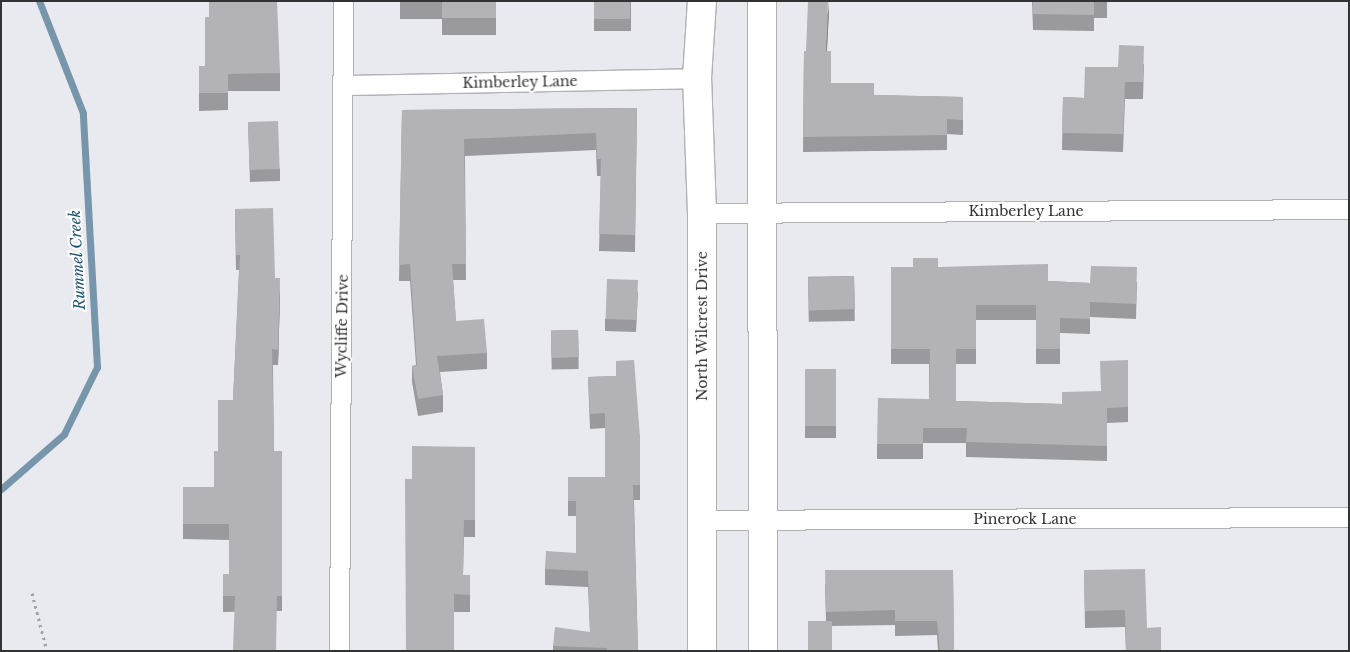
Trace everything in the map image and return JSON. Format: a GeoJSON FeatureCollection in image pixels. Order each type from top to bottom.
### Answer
{"type":"FeatureCollection","features":[{"type":"Feature","properties":{"kind":"main road","name":"North Wilcrest Drive"},"geometry":{"type":"LineString","coordinates":[[702,1],[696,78],[702,213],[702,651]]}},
{"type":"Feature","properties":{"kind":"main road"},"geometry":{"type":"LineString","coordinates":[[762,1],[763,651]]}},
{"type":"Feature","properties":{"kind":"street","name":"Wycliffe Drive"},"geometry":{"type":"LineString","coordinates":[[339,651],[344,85],[343,1]]}},
{"type":"Feature","properties":{"kind":"street","name":"Kimberley Lane"},"geometry":{"type":"LineString","coordinates":[[344,85],[696,78]]}},
{"type":"Feature","properties":{"kind":"street","name":"Kimberley Lane"},"geometry":{"type":"LineString","coordinates":[[702,213],[1349,209]]}},
{"type":"Feature","properties":{"kind":"street","name":"Pinerock Lane"},"geometry":{"type":"LineString","coordinates":[[701,520],[1349,517]]}},
{"type":"Feature","properties":{"kind":"path"},"geometry":{"type":"LineString","coordinates":[[32,593],[48,651]]}},
{"type":"Feature","properties":{"kind":"building"},"geometry":{"type":"Polygon","coordinates":[[[209,1],[277,1],[280,73],[228,74],[228,93],[199,93],[199,66],[205,66],[205,17],[209,17],[209,1]]]}},
{"type":"Feature","properties":{"kind":"building"},"geometry":{"type":"Polygon","coordinates":[[[400,1],[496,1],[496,18],[442,18],[442,2],[400,1]]]}},
{"type":"Feature","properties":{"kind":"building"},"geometry":{"type":"Polygon","coordinates":[[[594,1],[630,1],[630,19],[594,19],[594,1]]]}},
{"type":"Feature","properties":{"kind":"building"},"geometry":{"type":"Polygon","coordinates":[[[808,1],[828,1],[826,51],[831,51],[831,83],[874,83],[874,95],[963,97],[963,120],[947,119],[947,135],[803,137],[804,51],[806,51],[808,1]]]}},
{"type":"Feature","properties":{"kind":"building"},"geometry":{"type":"Polygon","coordinates":[[[1033,1],[1094,1],[1094,15],[1033,14],[1033,1]]]}},
{"type":"Feature","properties":{"kind":"building"},"geometry":{"type":"Polygon","coordinates":[[[1119,45],[1144,46],[1143,82],[1125,82],[1123,134],[1062,133],[1063,97],[1084,98],[1085,67],[1118,67],[1119,45]]]}},
{"type":"Feature","properties":{"kind":"building"},"geometry":{"type":"Polygon","coordinates":[[[637,108],[635,235],[599,234],[601,159],[597,159],[596,133],[464,139],[466,264],[452,264],[456,321],[484,319],[487,353],[437,356],[443,395],[418,399],[412,366],[417,365],[410,264],[399,265],[402,110],[637,108]]]}},
{"type":"Feature","properties":{"kind":"building"},"geometry":{"type":"Polygon","coordinates":[[[278,121],[280,169],[250,170],[248,122],[278,121]]]}},
{"type":"Feature","properties":{"kind":"building"},"geometry":{"type":"Polygon","coordinates":[[[273,208],[275,278],[280,278],[278,350],[272,349],[274,451],[282,451],[282,596],[277,596],[276,651],[233,651],[235,596],[223,596],[223,574],[229,574],[229,524],[183,524],[183,487],[214,487],[214,451],[218,451],[218,400],[233,400],[240,255],[236,255],[235,209],[273,208]]]}},
{"type":"Feature","properties":{"kind":"building"},"geometry":{"type":"Polygon","coordinates":[[[913,258],[938,258],[938,267],[1048,264],[1048,281],[1090,283],[1091,266],[1137,267],[1136,304],[1090,302],[1090,319],[1060,318],[1060,349],[1036,349],[1036,305],[976,305],[976,349],[956,349],[956,401],[1062,404],[1062,392],[1101,391],[1100,361],[1128,360],[1128,407],[1107,408],[1107,446],[966,442],[967,428],[923,428],[923,444],[877,444],[878,398],[929,399],[930,349],[891,349],[891,267],[913,267],[913,258]]]}},
{"type":"Feature","properties":{"kind":"building"},"geometry":{"type":"Polygon","coordinates":[[[854,276],[855,309],[809,311],[808,278],[854,276]]]}},
{"type":"Feature","properties":{"kind":"building"},"geometry":{"type":"Polygon","coordinates":[[[607,279],[638,280],[637,320],[606,319],[607,279]]]}},
{"type":"Feature","properties":{"kind":"building"},"geometry":{"type":"Polygon","coordinates":[[[578,330],[579,357],[552,358],[551,331],[578,330]]]}},
{"type":"Feature","properties":{"kind":"building"},"geometry":{"type":"Polygon","coordinates":[[[634,360],[640,437],[640,485],[633,485],[638,651],[607,651],[607,648],[553,646],[555,627],[590,632],[588,571],[545,569],[546,551],[576,553],[576,501],[568,501],[568,477],[605,477],[605,413],[590,414],[588,377],[616,376],[616,361],[634,360]]]}},
{"type":"Feature","properties":{"kind":"building"},"geometry":{"type":"Polygon","coordinates":[[[805,369],[836,369],[836,426],[805,426],[805,369]]]}},
{"type":"Feature","properties":{"kind":"building"},"geometry":{"type":"Polygon","coordinates":[[[412,446],[475,447],[475,520],[464,520],[463,575],[470,575],[470,595],[454,594],[454,651],[406,651],[405,479],[412,479],[412,446]]]}},
{"type":"Feature","properties":{"kind":"building"},"geometry":{"type":"Polygon","coordinates":[[[1145,569],[1147,628],[1161,627],[1161,651],[1126,651],[1125,610],[1085,611],[1084,570],[1145,569]]]}},
{"type":"Feature","properties":{"kind":"building"},"geometry":{"type":"Polygon","coordinates":[[[825,570],[953,570],[954,651],[940,651],[937,621],[895,621],[895,610],[826,612],[825,570]]]}},
{"type":"Feature","properties":{"kind":"building"},"geometry":{"type":"Polygon","coordinates":[[[808,621],[832,621],[832,651],[808,651],[808,621]]]}},
{"type":"Feature","properties":{"kind":"waterway","name":"Rummel Creek"},"geometry":{"type":"LineString","coordinates":[[1,489],[64,434],[97,367],[83,113],[39,1]]}}]}
